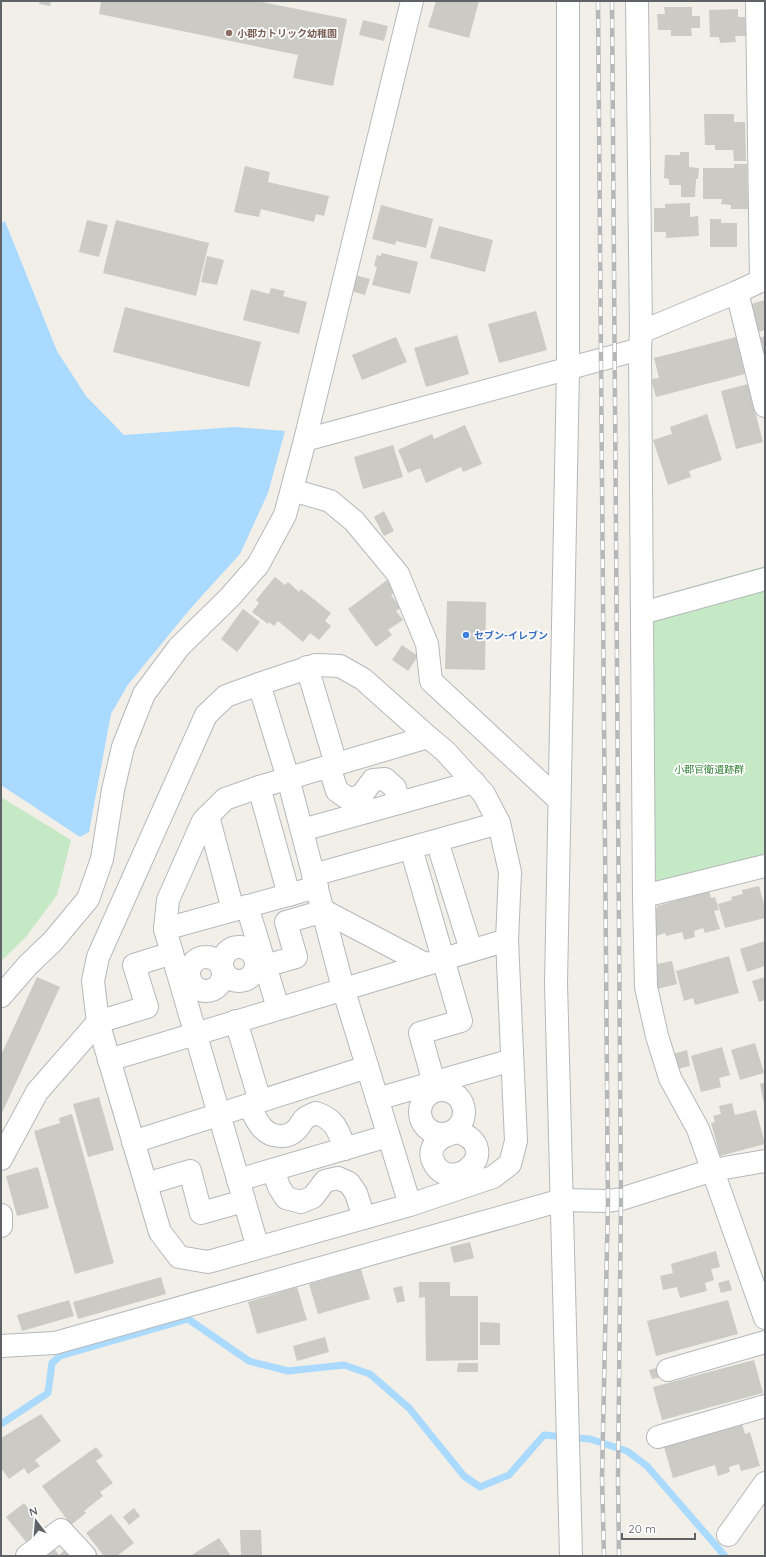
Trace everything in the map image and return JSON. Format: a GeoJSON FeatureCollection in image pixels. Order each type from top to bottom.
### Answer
{"type":"FeatureCollection","features":[{"type":"Feature","properties":{"kind":"street"},"geometry":{"type":"LineString","coordinates":[[1,996],[28,965],[53,940],[88,899],[102,858],[113,790],[123,747],[144,694],[179,647],[230,597],[258,565],[285,515],[305,440],[412,1]]}},
{"type":"Feature","properties":{"kind":"street"},"geometry":{"type":"LineString","coordinates":[[568,1],[568,370],[556,983],[571,1556]]}},
{"type":"Feature","properties":{"kind":"street"},"geometry":{"type":"LineString","coordinates":[[637,1],[646,987],[657,1036],[670,1078],[698,1129],[765,1318]]}},
{"type":"Feature","properties":{"kind":"street"},"geometry":{"type":"LineString","coordinates":[[305,440],[568,370],[640,341],[763,279],[757,1]]}},
{"type":"Feature","properties":{"kind":"street"},"geometry":{"type":"LineString","coordinates":[[737,292],[765,406]]}},
{"type":"Feature","properties":{"kind":"street"},"geometry":{"type":"LineString","coordinates":[[292,490],[330,501],[354,521],[373,542],[398,574],[411,605],[427,644],[431,681],[559,800]]}},
{"type":"Feature","properties":{"kind":"street"},"geometry":{"type":"LineString","coordinates":[[642,613],[765,579]]}},
{"type":"Feature","properties":{"kind":"street"},"geometry":{"type":"LineString","coordinates":[[316,664],[340,666],[363,678],[445,751],[484,794],[499,823],[510,872],[507,940],[516,1141],[510,1164],[493,1177],[463,1180],[410,1205],[208,1262],[179,1257],[160,1232],[98,1022],[94,981],[98,957],[206,715],[226,696],[307,668],[316,664]]}},
{"type":"Feature","properties":{"kind":"street"},"geometry":{"type":"LineString","coordinates":[[307,668],[333,765],[337,791],[349,799],[361,796],[373,780],[385,779],[394,788],[399,803]]}},
{"type":"Feature","properties":{"kind":"street"},"geometry":{"type":"LineString","coordinates":[[259,684],[288,778],[344,988],[410,1205]]}},
{"type":"Feature","properties":{"kind":"street"},"geometry":{"type":"LineString","coordinates":[[258,1248],[195,1034],[184,979],[172,953],[165,929],[168,900],[203,821],[225,799],[288,778],[428,737]]}},
{"type":"Feature","properties":{"kind":"street"},"geometry":{"type":"LineString","coordinates":[[302,830],[474,782]]}},
{"type":"Feature","properties":{"kind":"street"},"geometry":{"type":"LineString","coordinates":[[259,787],[289,894]]}},
{"type":"Feature","properties":{"kind":"street"},"geometry":{"type":"LineString","coordinates":[[208,816],[240,908],[278,1008]]}},
{"type":"Feature","properties":{"kind":"street"},"geometry":{"type":"LineString","coordinates":[[165,929],[289,894],[315,881],[411,848],[499,823]]}},
{"type":"Feature","properties":{"kind":"street"},"geometry":{"type":"LineString","coordinates":[[437,841],[471,950]]}},
{"type":"Feature","properties":{"kind":"street"},"geometry":{"type":"LineString","coordinates":[[411,848],[434,961],[462,1021],[420,1033],[435,1086]]}},
{"type":"Feature","properties":{"kind":"street"},"geometry":{"type":"LineString","coordinates":[[644,896],[765,866]]}},
{"type":"Feature","properties":{"kind":"street"},"geometry":{"type":"LineString","coordinates":[[184,979],[200,991],[212,991],[220,986],[223,978],[221,960],[225,953],[234,948],[243,948],[261,961],[296,957],[286,922],[324,911],[434,961]]}},
{"type":"Feature","properties":{"kind":"street"},"geometry":{"type":"LineString","coordinates":[[109,1060],[507,940]]}},
{"type":"Feature","properties":{"kind":"street"},"geometry":{"type":"LineString","coordinates":[[1,1159],[37,1092],[98,1022],[147,1007],[134,965],[172,953]]}},
{"type":"Feature","properties":{"kind":"street"},"geometry":{"type":"LineString","coordinates":[[236,1021],[258,1122],[266,1133],[274,1137],[287,1136],[296,1130],[303,1118],[316,1113],[327,1117],[338,1129],[345,1149]]}},
{"type":"Feature","properties":{"kind":"street"},"geometry":{"type":"LineString","coordinates":[[377,1099],[435,1086],[512,1060]]}},
{"type":"Feature","properties":{"kind":"street"},"geometry":{"type":"LineString","coordinates":[[133,1142],[368,1067]]}},
{"type":"Feature","properties":{"kind":"street"},"geometry":{"type":"LineString","coordinates":[[435,1086],[453,1093],[458,1097],[465,1110],[462,1124],[449,1134],[437,1140],[432,1149],[435,1165],[441,1171],[463,1180]]}},
{"type":"Feature","properties":{"kind":"street"},"geometry":{"type":"LineString","coordinates":[[435,1086],[423,1102],[420,1111],[421,1121],[431,1132],[439,1134],[459,1132],[474,1141],[478,1154],[475,1162],[463,1180]]}},
{"type":"Feature","properties":{"kind":"street"},"geometry":{"type":"LineString","coordinates":[[146,1184],[190,1171],[201,1213],[273,1170],[388,1136]]}},
{"type":"Feature","properties":{"kind":"street"},"geometry":{"type":"LineString","coordinates":[[1,1346],[55,1343],[562,1200],[608,1202],[713,1170],[765,1162]]}},
{"type":"Feature","properties":{"kind":"street"},"geometry":{"type":"LineString","coordinates":[[273,1170],[279,1187],[286,1198],[301,1202],[313,1197],[325,1181],[338,1178],[349,1183],[356,1193],[364,1218]]}},
{"type":"Feature","properties":{"kind":"street"},"geometry":{"type":"LineString","coordinates":[[1,1215],[1,1226]]}},
{"type":"Feature","properties":{"kind":"street"},"geometry":{"type":"LineString","coordinates":[[668,1370],[765,1342]]}},
{"type":"Feature","properties":{"kind":"street"},"geometry":{"type":"LineString","coordinates":[[658,1437],[765,1406]]}},
{"type":"Feature","properties":{"kind":"street"},"geometry":{"type":"LineString","coordinates":[[728,1535],[765,1483]]}},
{"type":"Feature","properties":{"kind":"street"},"geometry":{"type":"LineString","coordinates":[[27,1556],[61,1530],[85,1556]]}},
{"type":"Feature","properties":{"kind":"green space","name":"小郡官衛遺跡群"},"geometry":{"type":"Polygon","coordinates":[[[765,566],[765,857],[652,886],[651,598],[765,566]]]}},
{"type":"Feature","properties":{"kind":"green space"},"geometry":{"type":"Polygon","coordinates":[[[1,797],[71,840],[57,895],[25,938],[1,961],[1,797]]]}},
{"type":"Feature","properties":{"kind":"water"},"geometry":{"type":"Polygon","coordinates":[[[5,221],[57,351],[86,396],[124,435],[235,427],[285,431],[268,493],[240,554],[190,609],[127,686],[111,714],[89,832],[80,837],[1,785],[1,224],[5,221]]]}},
{"type":"Feature","properties":{"kind":"building"},"geometry":{"type":"Polygon","coordinates":[[[40,1],[51,1],[50,6],[39,4],[40,1]]]}},
{"type":"Feature","properties":{"kind":"building"},"geometry":{"type":"Polygon","coordinates":[[[101,1],[257,1],[347,19],[333,86],[293,78],[298,55],[99,14],[101,1]]]}},
{"type":"Feature","properties":{"kind":"building"},"geometry":{"type":"Polygon","coordinates":[[[436,1],[479,1],[469,38],[428,27],[436,1]]]}},
{"type":"Feature","properties":{"kind":"building"},"geometry":{"type":"Polygon","coordinates":[[[664,7],[692,7],[692,16],[700,16],[700,28],[691,28],[692,36],[671,36],[671,30],[658,30],[657,14],[665,14],[664,7]]]}},
{"type":"Feature","properties":{"kind":"building"},"geometry":{"type":"Polygon","coordinates":[[[738,9],[738,17],[745,17],[746,36],[735,36],[736,42],[720,43],[719,37],[710,37],[709,10],[738,9]]]}},
{"type":"Feature","properties":{"kind":"building"},"geometry":{"type":"Polygon","coordinates":[[[363,20],[388,26],[384,41],[359,35],[363,20]]]}},
{"type":"Feature","properties":{"kind":"building"},"geometry":{"type":"Polygon","coordinates":[[[704,114],[734,114],[734,122],[745,122],[746,161],[734,161],[733,150],[715,150],[715,145],[705,145],[704,114]]]}},
{"type":"Feature","properties":{"kind":"building"},"geometry":{"type":"Polygon","coordinates":[[[680,152],[689,152],[689,167],[699,168],[698,179],[696,179],[695,197],[681,197],[681,185],[669,185],[669,179],[664,178],[665,155],[680,155],[680,152]]]}},
{"type":"Feature","properties":{"kind":"building"},"geometry":{"type":"Polygon","coordinates":[[[734,164],[747,164],[748,209],[731,209],[731,205],[721,204],[722,199],[703,199],[703,168],[734,168],[734,164]]]}},
{"type":"Feature","properties":{"kind":"building"},"geometry":{"type":"Polygon","coordinates":[[[245,166],[270,172],[268,182],[329,196],[324,216],[316,214],[314,222],[261,209],[259,217],[234,212],[245,166]]]}},
{"type":"Feature","properties":{"kind":"building"},"geometry":{"type":"Polygon","coordinates":[[[690,203],[690,217],[698,216],[699,236],[666,238],[666,232],[654,232],[654,208],[665,208],[665,204],[690,203]]]}},
{"type":"Feature","properties":{"kind":"building"},"geometry":{"type":"Polygon","coordinates":[[[381,205],[433,219],[426,248],[396,241],[395,245],[372,239],[381,205]]]}},
{"type":"Feature","properties":{"kind":"building"},"geometry":{"type":"Polygon","coordinates":[[[710,219],[721,219],[721,223],[737,223],[737,247],[710,247],[710,219]]]}},
{"type":"Feature","properties":{"kind":"building"},"geometry":{"type":"Polygon","coordinates":[[[87,220],[108,225],[99,257],[79,252],[87,220]]]}},
{"type":"Feature","properties":{"kind":"building"},"geometry":{"type":"Polygon","coordinates":[[[116,220],[209,243],[196,296],[103,273],[116,220]]]}},
{"type":"Feature","properties":{"kind":"building"},"geometry":{"type":"Polygon","coordinates":[[[439,226],[493,240],[485,272],[430,258],[439,226]]]}},
{"type":"Feature","properties":{"kind":"building"},"geometry":{"type":"Polygon","coordinates":[[[382,253],[418,262],[410,294],[372,285],[377,267],[374,266],[377,255],[381,256],[382,253]]]}},
{"type":"Feature","properties":{"kind":"building"},"geometry":{"type":"Polygon","coordinates":[[[207,256],[224,260],[217,285],[201,282],[207,256]]]}},
{"type":"Feature","properties":{"kind":"building"},"geometry":{"type":"Polygon","coordinates":[[[355,275],[370,279],[365,295],[351,291],[355,275]]]}},
{"type":"Feature","properties":{"kind":"building"},"geometry":{"type":"Polygon","coordinates":[[[271,288],[285,291],[283,296],[307,302],[299,334],[243,320],[251,289],[269,294],[271,288]]]}},
{"type":"Feature","properties":{"kind":"building"},"geometry":{"type":"Polygon","coordinates":[[[765,300],[765,330],[758,332],[751,304],[765,300]]]}},
{"type":"Feature","properties":{"kind":"building"},"geometry":{"type":"Polygon","coordinates":[[[125,307],[261,342],[249,387],[113,352],[125,307]]]}},
{"type":"Feature","properties":{"kind":"building"},"geometry":{"type":"Polygon","coordinates":[[[536,311],[547,350],[499,363],[488,324],[536,311]]]}},
{"type":"Feature","properties":{"kind":"building"},"geometry":{"type":"Polygon","coordinates":[[[457,335],[469,374],[426,387],[414,348],[457,335]]]}},
{"type":"Feature","properties":{"kind":"building"},"geometry":{"type":"Polygon","coordinates":[[[765,336],[765,358],[759,338],[765,336]]]}},
{"type":"Feature","properties":{"kind":"building"},"geometry":{"type":"Polygon","coordinates":[[[396,337],[407,362],[362,380],[352,355],[396,337]]]}},
{"type":"Feature","properties":{"kind":"building"},"geometry":{"type":"Polygon","coordinates":[[[736,337],[745,374],[656,397],[651,379],[659,378],[654,358],[736,337]]]}},
{"type":"Feature","properties":{"kind":"building"},"geometry":{"type":"Polygon","coordinates":[[[748,384],[763,442],[736,449],[721,391],[748,384]]]}},
{"type":"Feature","properties":{"kind":"building"},"geometry":{"type":"Polygon","coordinates":[[[707,414],[722,460],[689,471],[691,477],[668,485],[653,440],[672,434],[670,427],[707,414]]]}},
{"type":"Feature","properties":{"kind":"building"},"geometry":{"type":"Polygon","coordinates":[[[465,425],[482,464],[463,472],[461,467],[426,483],[420,468],[408,473],[398,450],[432,434],[434,439],[465,425]]]}},
{"type":"Feature","properties":{"kind":"building"},"geometry":{"type":"Polygon","coordinates":[[[393,445],[403,477],[363,489],[354,457],[393,445]]]}},
{"type":"Feature","properties":{"kind":"building"},"geometry":{"type":"Polygon","coordinates":[[[384,511],[394,531],[384,536],[374,517],[384,511]]]}},
{"type":"Feature","properties":{"kind":"building"},"geometry":{"type":"Polygon","coordinates":[[[275,577],[285,585],[288,582],[299,592],[301,589],[331,613],[325,621],[331,626],[319,640],[310,633],[303,642],[278,621],[274,626],[269,622],[268,624],[252,612],[259,603],[256,600],[275,577]]]}},
{"type":"Feature","properties":{"kind":"building"},"geometry":{"type":"Polygon","coordinates":[[[387,580],[395,592],[391,595],[401,608],[396,611],[403,620],[388,630],[392,635],[376,647],[348,609],[387,580]]]}},
{"type":"Feature","properties":{"kind":"building","name":"セブン-イレブン"},"geometry":{"type":"Polygon","coordinates":[[[447,601],[486,602],[485,670],[445,669],[447,601]]]}},
{"type":"Feature","properties":{"kind":"building"},"geometry":{"type":"Polygon","coordinates":[[[243,609],[260,622],[237,652],[221,639],[243,609]]]}},
{"type":"Feature","properties":{"kind":"building"},"geometry":{"type":"Polygon","coordinates":[[[402,645],[418,656],[408,671],[392,660],[402,645]]]}},
{"type":"Feature","properties":{"kind":"building"},"geometry":{"type":"Polygon","coordinates":[[[759,886],[765,908],[765,918],[725,928],[718,904],[732,900],[731,897],[743,894],[742,890],[759,886]]]}},
{"type":"Feature","properties":{"kind":"building"},"geometry":{"type":"Polygon","coordinates":[[[709,891],[711,898],[715,897],[719,910],[714,911],[720,929],[705,933],[703,928],[694,931],[695,937],[684,940],[682,932],[666,936],[665,933],[656,936],[653,927],[654,910],[657,906],[709,891]]]}},
{"type":"Feature","properties":{"kind":"building"},"geometry":{"type":"Polygon","coordinates":[[[765,941],[765,966],[747,972],[740,949],[765,941]]]}},
{"type":"Feature","properties":{"kind":"building"},"geometry":{"type":"Polygon","coordinates":[[[729,956],[739,993],[695,1005],[693,998],[684,1001],[676,971],[729,956]]]}},
{"type":"Feature","properties":{"kind":"building"},"geometry":{"type":"Polygon","coordinates":[[[672,961],[677,984],[657,989],[652,965],[672,961]]]}},
{"type":"Feature","properties":{"kind":"building"},"geometry":{"type":"Polygon","coordinates":[[[37,977],[60,987],[1,1115],[1,1055],[37,977]]]}},
{"type":"Feature","properties":{"kind":"building"},"geometry":{"type":"Polygon","coordinates":[[[765,977],[765,1000],[759,1002],[752,981],[765,977]]]}},
{"type":"Feature","properties":{"kind":"building"},"geometry":{"type":"Polygon","coordinates":[[[755,1043],[764,1073],[740,1080],[731,1050],[755,1043]]]}},
{"type":"Feature","properties":{"kind":"building"},"geometry":{"type":"Polygon","coordinates":[[[722,1047],[730,1075],[719,1078],[721,1087],[701,1092],[691,1056],[722,1047]]]}},
{"type":"Feature","properties":{"kind":"building"},"geometry":{"type":"Polygon","coordinates":[[[687,1050],[690,1066],[677,1069],[673,1054],[687,1050]]]}},
{"type":"Feature","properties":{"kind":"building"},"geometry":{"type":"Polygon","coordinates":[[[765,1082],[765,1104],[764,1104],[760,1084],[765,1082]]]}},
{"type":"Feature","properties":{"kind":"building"},"geometry":{"type":"Polygon","coordinates":[[[99,1097],[114,1150],[88,1157],[73,1104],[99,1097]]]}},
{"type":"Feature","properties":{"kind":"building"},"geometry":{"type":"Polygon","coordinates":[[[732,1103],[735,1115],[756,1110],[765,1144],[720,1156],[711,1123],[715,1122],[713,1116],[721,1114],[719,1106],[732,1103]]]}},
{"type":"Feature","properties":{"kind":"building"},"geometry":{"type":"Polygon","coordinates":[[[72,1114],[114,1263],[75,1274],[34,1131],[60,1123],[59,1118],[72,1114]]]}},
{"type":"Feature","properties":{"kind":"building"},"geometry":{"type":"Polygon","coordinates":[[[38,1167],[49,1208],[17,1216],[6,1176],[38,1167]]]}},
{"type":"Feature","properties":{"kind":"building"},"geometry":{"type":"Polygon","coordinates":[[[470,1242],[474,1258],[454,1263],[450,1247],[470,1242]]]}},
{"type":"Feature","properties":{"kind":"building"},"geometry":{"type":"Polygon","coordinates":[[[716,1251],[720,1267],[711,1269],[714,1280],[705,1283],[707,1291],[680,1298],[677,1287],[663,1290],[660,1276],[673,1273],[671,1264],[716,1251]]]}},
{"type":"Feature","properties":{"kind":"building"},"geometry":{"type":"Polygon","coordinates":[[[361,1269],[370,1299],[318,1314],[309,1284],[361,1269]]]}},
{"type":"Feature","properties":{"kind":"building"},"geometry":{"type":"Polygon","coordinates":[[[161,1277],[166,1294],[78,1319],[73,1302],[161,1277]]]}},
{"type":"Feature","properties":{"kind":"building"},"geometry":{"type":"Polygon","coordinates":[[[729,1280],[732,1290],[721,1293],[718,1283],[729,1280]]]}},
{"type":"Feature","properties":{"kind":"building"},"geometry":{"type":"Polygon","coordinates":[[[419,1282],[450,1282],[450,1296],[478,1296],[478,1360],[426,1361],[425,1297],[419,1298],[419,1282]]]}},
{"type":"Feature","properties":{"kind":"building"},"geometry":{"type":"Polygon","coordinates":[[[402,1286],[405,1301],[397,1303],[393,1288],[402,1286]]]}},
{"type":"Feature","properties":{"kind":"building"},"geometry":{"type":"Polygon","coordinates":[[[297,1287],[307,1320],[257,1334],[248,1302],[297,1287]]]}},
{"type":"Feature","properties":{"kind":"building"},"geometry":{"type":"Polygon","coordinates":[[[69,1300],[74,1316],[22,1331],[17,1315],[69,1300]]]}},
{"type":"Feature","properties":{"kind":"building"},"geometry":{"type":"Polygon","coordinates":[[[728,1300],[738,1334],[656,1356],[647,1321],[728,1300]]]}},
{"type":"Feature","properties":{"kind":"building"},"geometry":{"type":"Polygon","coordinates":[[[480,1322],[500,1323],[500,1345],[480,1345],[480,1322]]]}},
{"type":"Feature","properties":{"kind":"building"},"geometry":{"type":"Polygon","coordinates":[[[325,1337],[329,1352],[297,1361],[293,1346],[325,1337]]]}},
{"type":"Feature","properties":{"kind":"building"},"geometry":{"type":"Polygon","coordinates":[[[754,1360],[763,1393],[662,1420],[653,1387],[754,1360]]]}},
{"type":"Feature","properties":{"kind":"building"},"geometry":{"type":"Polygon","coordinates":[[[458,1363],[478,1363],[478,1372],[457,1372],[458,1363]]]}},
{"type":"Feature","properties":{"kind":"building"},"geometry":{"type":"Polygon","coordinates":[[[660,1367],[662,1377],[652,1379],[649,1370],[660,1367]]]}},
{"type":"Feature","properties":{"kind":"building"},"geometry":{"type":"Polygon","coordinates":[[[41,1414],[61,1441],[35,1460],[40,1466],[28,1474],[24,1468],[9,1479],[1,1468],[1,1438],[41,1414]]]}},
{"type":"Feature","properties":{"kind":"building"},"geometry":{"type":"Polygon","coordinates":[[[742,1424],[745,1434],[750,1432],[760,1466],[741,1471],[739,1464],[729,1467],[730,1472],[718,1476],[715,1465],[673,1478],[664,1447],[742,1424]]]}},
{"type":"Feature","properties":{"kind":"building"},"geometry":{"type":"Polygon","coordinates":[[[96,1447],[103,1456],[96,1461],[113,1483],[100,1492],[103,1496],[84,1511],[86,1513],[71,1525],[42,1486],[96,1447]]]}},
{"type":"Feature","properties":{"kind":"building"},"geometry":{"type":"Polygon","coordinates":[[[24,1503],[45,1529],[27,1543],[6,1517],[24,1503]]]}},
{"type":"Feature","properties":{"kind":"building"},"geometry":{"type":"Polygon","coordinates":[[[134,1508],[140,1516],[129,1525],[123,1517],[134,1508]]]}},
{"type":"Feature","properties":{"kind":"building"},"geometry":{"type":"Polygon","coordinates":[[[111,1514],[134,1543],[117,1556],[104,1556],[86,1533],[111,1514]]]}},
{"type":"Feature","properties":{"kind":"building"},"geometry":{"type":"Polygon","coordinates":[[[240,1530],[261,1530],[262,1556],[241,1556],[240,1530]]]}},
{"type":"Feature","properties":{"kind":"building"},"geometry":{"type":"Polygon","coordinates":[[[219,1538],[231,1556],[190,1556],[219,1538]]]}},
{"type":"Feature","properties":{"kind":"building"},"geometry":{"type":"Polygon","coordinates":[[[54,1548],[59,1555],[65,1550],[70,1556],[46,1556],[54,1548]]]}},
{"type":"Feature","properties":{"kind":"waterway"},"geometry":{"type":"LineString","coordinates":[[1,1424],[48,1393],[52,1363],[60,1356],[188,1319],[249,1361],[288,1371],[344,1365],[370,1374],[409,1408],[464,1476],[480,1487],[509,1475],[544,1435],[590,1439],[627,1451],[647,1466],[725,1556]]}},
{"type":"Feature","properties":{"kind":"railway"},"geometry":{"type":"LineString","coordinates":[[598,1],[608,1201],[602,1478],[604,1556]]}},
{"type":"Feature","properties":{"kind":"railway"},"geometry":{"type":"LineString","coordinates":[[612,1],[621,1199],[618,1479],[619,1556]]}},
{"type":"Feature","properties":{"kind":"place","name":"小郡カトリック幼稚園"},"geometry":{"type":"Point","coordinates":[229,33]}},
{"type":"Feature","properties":{"kind":"place","name":"セブン-イレブン"},"geometry":{"type":"Point","coordinates":[466,635]}}]}
